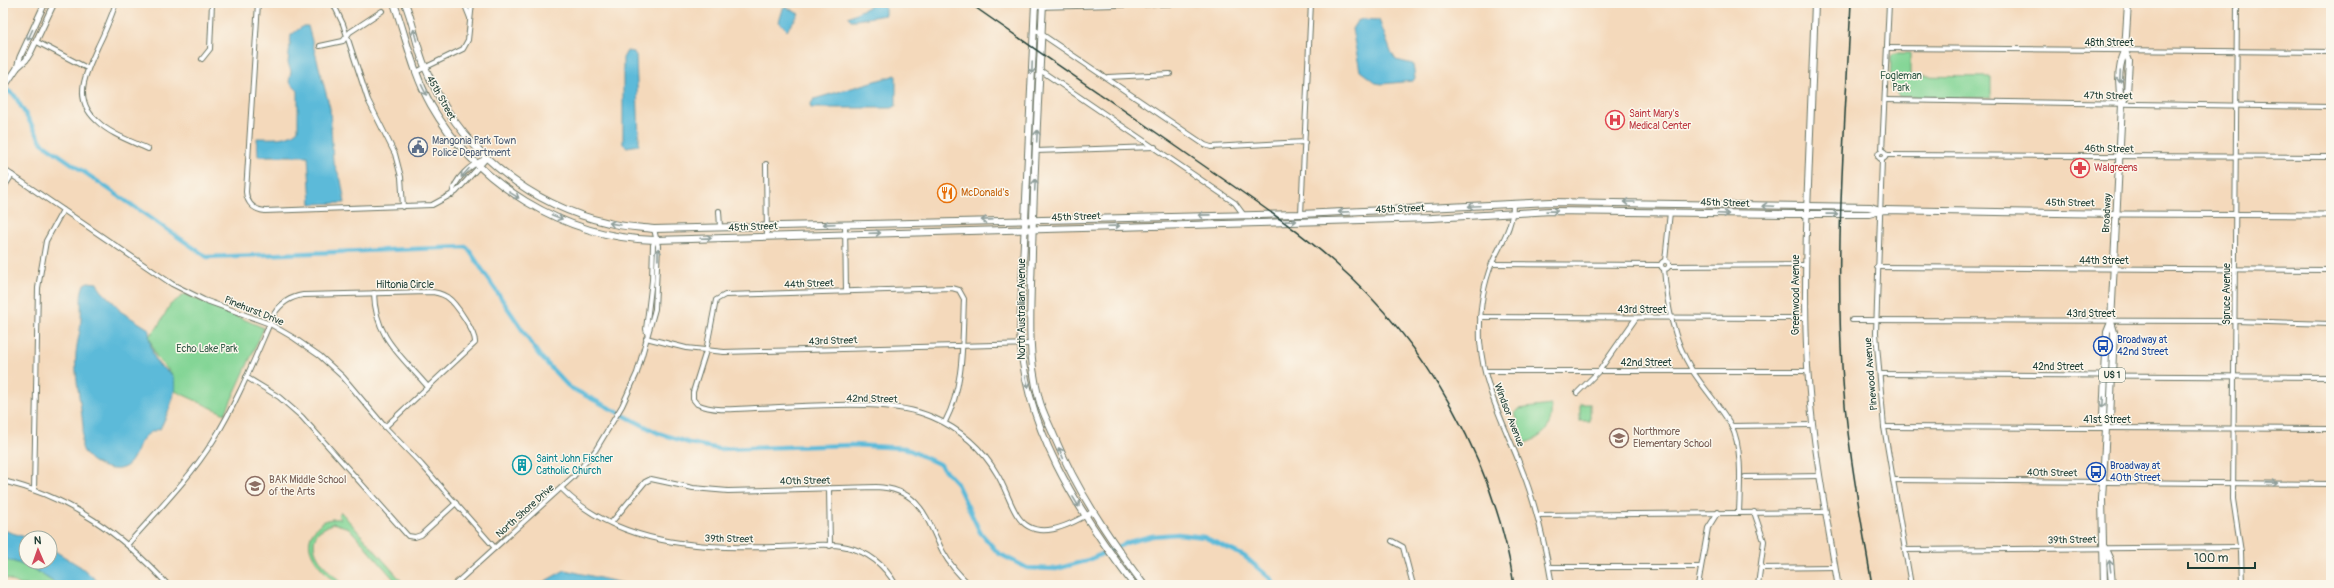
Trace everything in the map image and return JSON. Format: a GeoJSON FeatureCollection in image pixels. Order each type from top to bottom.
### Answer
{"type":"FeatureCollection","features":[{"type":"Feature","properties":{"kind":"main road","name":"45th Street"},"geometry":{"type":"LineString","coordinates":[[394,3],[416,72],[439,117],[478,164],[513,194],[552,215],[580,226],[612,235],[655,240],[1033,228],[1432,218],[1513,213],[1670,212],[1869,214],[1880,210]]}},
{"type":"Feature","properties":{"kind":"main road","name":"45th Street"},"geometry":{"type":"LineString","coordinates":[[405,3],[425,67],[447,111],[486,158],[527,190],[564,208],[610,224],[654,229],[845,223],[1301,214],[1513,204],[1679,202],[1807,207],[1871,207],[1880,210],[2117,214]]}},
{"type":"Feature","properties":{"kind":"main road","name":"Greenwood Avenue"},"geometry":{"type":"LineString","coordinates":[[1806,214],[1815,3]]}},
{"type":"Feature","properties":{"kind":"main road","name":"Broadway"},"geometry":{"type":"LineString","coordinates":[[2106,428],[2102,417],[2107,332],[2111,322],[2120,158],[2122,104],[2119,92],[2120,69],[2125,51],[2128,3]]}},
{"type":"Feature","properties":{"kind":"main road","name":"North Australian Avenue"},"geometry":{"type":"LineString","coordinates":[[1035,5],[1021,344],[1026,382],[1035,411],[1062,475],[1103,544],[1134,585]]}},
{"type":"Feature","properties":{"kind":"main road","name":"North Australian Avenue"},"geometry":{"type":"LineString","coordinates":[[1043,5],[1033,219],[1030,344],[1039,400],[1063,457],[1092,512],[1144,585]]}},
{"type":"Feature","properties":{"kind":"main road","name":"Broadway"},"geometry":{"type":"LineString","coordinates":[[2104,585],[2102,560],[2104,548],[2103,481],[2106,428],[2110,418],[2114,332],[2111,322]]}},
{"type":"Feature","properties":{"kind":"main road","name":"Broadway"},"geometry":{"type":"LineString","coordinates":[[2104,548],[2110,560],[2112,585]]}},
{"type":"Feature","properties":{"kind":"street"},"geometry":{"type":"LineString","coordinates":[[17,68],[20,57],[45,3]]}},
{"type":"Feature","properties":{"kind":"street"},"geometry":{"type":"LineString","coordinates":[[3,89],[17,68],[26,60],[54,3]]}},
{"type":"Feature","properties":{"kind":"street"},"geometry":{"type":"LineString","coordinates":[[116,3],[87,68],[83,80],[82,94],[86,107],[91,116],[104,127],[148,149]]}},
{"type":"Feature","properties":{"kind":"street"},"geometry":{"type":"LineString","coordinates":[[202,59],[210,49],[212,3]]}},
{"type":"Feature","properties":{"kind":"street"},"geometry":{"type":"LineString","coordinates":[[258,3],[246,192],[250,204],[255,208],[265,211],[432,205],[452,195],[478,164]]}},
{"type":"Feature","properties":{"kind":"street"},"geometry":{"type":"LineString","coordinates":[[333,3],[343,24],[346,38],[368,100],[399,165],[403,207]]}},
{"type":"Feature","properties":{"kind":"street"},"geometry":{"type":"LineString","coordinates":[[464,3],[470,18]]}},
{"type":"Feature","properties":{"kind":"street"},"geometry":{"type":"LineString","coordinates":[[416,72],[463,49],[468,40],[472,3]]}},
{"type":"Feature","properties":{"kind":"street"},"geometry":{"type":"LineString","coordinates":[[1035,5],[1199,3]]}},
{"type":"Feature","properties":{"kind":"street"},"geometry":{"type":"LineString","coordinates":[[1301,214],[1311,3]]}},
{"type":"Feature","properties":{"kind":"street"},"geometry":{"type":"LineString","coordinates":[[1882,160],[1887,155],[1882,151],[1886,100],[1889,3]]}},
{"type":"Feature","properties":{"kind":"street","name":"Spruce Avenue"},"geometry":{"type":"LineString","coordinates":[[2237,3],[2233,483],[2234,512],[2240,548],[2242,585]]}},
{"type":"Feature","properties":{"kind":"street"},"geometry":{"type":"LineString","coordinates":[[320,46],[343,41],[350,32],[382,12]]}},
{"type":"Feature","properties":{"kind":"street"},"geometry":{"type":"LineString","coordinates":[[1034,29],[1108,77],[1205,145],[1211,147],[1305,142]]}},
{"type":"Feature","properties":{"kind":"street"},"geometry":{"type":"LineString","coordinates":[[36,42],[87,68]]}},
{"type":"Feature","properties":{"kind":"street","name":"48th Street"},"geometry":{"type":"LineString","coordinates":[[1887,48],[2331,52]]}},
{"type":"Feature","properties":{"kind":"street"},"geometry":{"type":"LineString","coordinates":[[1040,70],[1156,147],[1235,203],[1243,214]]}},
{"type":"Feature","properties":{"kind":"street"},"geometry":{"type":"LineString","coordinates":[[1108,77],[1170,74]]}},
{"type":"Feature","properties":{"kind":"street","name":"47th Street"},"geometry":{"type":"LineString","coordinates":[[1886,100],[2331,107]]}},
{"type":"Feature","properties":{"kind":"street"},"geometry":{"type":"LineString","coordinates":[[1036,151],[1156,147]]}},
{"type":"Feature","properties":{"kind":"street","name":"Pinewood Avenue"},"geometry":{"type":"LineString","coordinates":[[1882,151],[1878,156],[1882,160],[1875,320],[1884,427],[1911,585]]}},
{"type":"Feature","properties":{"kind":"street","name":"46th Street"},"geometry":{"type":"LineString","coordinates":[[1887,155],[2120,158],[2331,157]]}},
{"type":"Feature","properties":{"kind":"street"},"geometry":{"type":"LineString","coordinates":[[452,195],[453,188],[486,158]]}},
{"type":"Feature","properties":{"kind":"street"},"geometry":{"type":"LineString","coordinates":[[766,164],[768,236]]}},
{"type":"Feature","properties":{"kind":"street","name":"Pinehurst Drive"},"geometry":{"type":"LineString","coordinates":[[3,169],[172,284],[204,300],[270,324],[308,346],[332,366],[385,428],[456,503],[495,548]]}},
{"type":"Feature","properties":{"kind":"street"},"geometry":{"type":"LineString","coordinates":[[3,189],[12,175]]}},
{"type":"Feature","properties":{"kind":"street","name":"Windsor Avenue"},"geometry":{"type":"LineString","coordinates":[[1513,204],[1511,225],[1492,264],[1484,290],[1480,317],[1480,342],[1490,395],[1519,460],[1537,515],[1552,585]]}},
{"type":"Feature","properties":{"kind":"street"},"geometry":{"type":"LineString","coordinates":[[34,490],[38,288],[46,241],[63,210]]}},
{"type":"Feature","properties":{"kind":"street"},"geometry":{"type":"LineString","coordinates":[[719,211],[720,227]]}},
{"type":"Feature","properties":{"kind":"street"},"geometry":{"type":"LineString","coordinates":[[1668,266],[1665,261],[1670,212]]}},
{"type":"Feature","properties":{"kind":"street","name":"Greenwood Avenue"},"geometry":{"type":"LineString","coordinates":[[1806,214],[1805,318],[1807,371],[1812,425],[1838,585]]}},
{"type":"Feature","properties":{"kind":"street","name":"45th Street"},"geometry":{"type":"LineString","coordinates":[[2117,214],[2331,215]]}},
{"type":"Feature","properties":{"kind":"street"},"geometry":{"type":"LineString","coordinates":[[845,223],[846,291]]}},
{"type":"Feature","properties":{"kind":"street","name":"North Shore Drive"},"geometry":{"type":"LineString","coordinates":[[454,585],[562,488],[595,451],[612,425],[637,373],[654,314],[658,246],[655,240],[654,229]]}},
{"type":"Feature","properties":{"kind":"street","name":"North Shore Drive"},"geometry":{"type":"LineString","coordinates":[[647,335],[646,329],[652,280],[653,245],[655,240]]}},
{"type":"Feature","properties":{"kind":"street"},"geometry":{"type":"LineString","coordinates":[[1492,264],[1660,265],[1665,261]]}},
{"type":"Feature","properties":{"kind":"street"},"geometry":{"type":"LineString","coordinates":[[1660,265],[1664,269],[1670,318],[1680,350],[1692,371],[1731,426],[1739,460],[1739,512]]}},
{"type":"Feature","properties":{"kind":"street"},"geometry":{"type":"LineString","coordinates":[[1664,269],[1668,266],[1805,265]]}},
{"type":"Feature","properties":{"kind":"street","name":"44th Street"},"geometry":{"type":"LineString","coordinates":[[1877,267],[2331,270]]}},
{"type":"Feature","properties":{"kind":"street","name":"44th Street"},"geometry":{"type":"LineString","coordinates":[[706,351],[714,304],[718,298],[725,295],[846,291],[956,289],[961,293],[964,299],[962,346]]}},
{"type":"Feature","properties":{"kind":"street"},"geometry":{"type":"LineString","coordinates":[[374,293],[376,318],[381,332],[428,387]]}},
{"type":"Feature","properties":{"kind":"street","name":"Hiltonia Circle"},"geometry":{"type":"LineString","coordinates":[[128,544],[203,456],[222,426],[280,306],[296,296],[374,293],[440,294],[452,301],[474,334],[475,340],[472,348],[385,428]]}},
{"type":"Feature","properties":{"kind":"street"},"geometry":{"type":"LineString","coordinates":[[649,308],[656,294]]}},
{"type":"Feature","properties":{"kind":"street","name":"43rd Street"},"geometry":{"type":"LineString","coordinates":[[1480,317],[1805,318]]}},
{"type":"Feature","properties":{"kind":"street"},"geometry":{"type":"LineString","coordinates":[[1577,393],[1600,371],[1636,318]]}},
{"type":"Feature","properties":{"kind":"street","name":"43rd Street"},"geometry":{"type":"LineString","coordinates":[[1852,320],[2111,322],[2235,321],[2331,324]]}},
{"type":"Feature","properties":{"kind":"street","name":"43rd Street"},"geometry":{"type":"LineString","coordinates":[[647,335],[706,351],[1030,344]]}},
{"type":"Feature","properties":{"kind":"street"},"geometry":{"type":"LineString","coordinates":[[944,422],[958,390],[962,346]]}},
{"type":"Feature","properties":{"kind":"street","name":"42nd Street"},"geometry":{"type":"LineString","coordinates":[[706,351],[693,396],[695,402],[702,406],[729,409],[890,406],[918,411],[944,422],[966,437],[986,458],[998,475],[1016,513],[1025,524],[1037,530],[1052,530],[1092,512]]}},
{"type":"Feature","properties":{"kind":"street","name":"42nd Street"},"geometry":{"type":"LineString","coordinates":[[1485,371],[1807,371]]}},
{"type":"Feature","properties":{"kind":"street","name":"42nd Street"},"geometry":{"type":"LineString","coordinates":[[1880,374],[2331,377]]}},
{"type":"Feature","properties":{"kind":"street"},"geometry":{"type":"LineString","coordinates":[[246,377],[279,397],[302,417],[408,536],[415,537],[421,535],[456,503]]}},
{"type":"Feature","properties":{"kind":"street"},"geometry":{"type":"LineString","coordinates":[[1731,426],[1812,425]]}},
{"type":"Feature","properties":{"kind":"street","name":"41st Street"},"geometry":{"type":"LineString","coordinates":[[1884,427],[2234,428],[2331,430]]}},
{"type":"Feature","properties":{"kind":"street"},"geometry":{"type":"LineString","coordinates":[[1745,477],[1820,476]]}},
{"type":"Feature","properties":{"kind":"street","name":"40th Street"},"geometry":{"type":"LineString","coordinates":[[611,523],[645,482],[651,479],[713,490],[883,487],[898,491],[908,496],[925,512],[944,553],[957,572],[970,585]]}},
{"type":"Feature","properties":{"kind":"street","name":"40th Street"},"geometry":{"type":"LineString","coordinates":[[1893,480],[2331,484]]}},
{"type":"Feature","properties":{"kind":"street"},"geometry":{"type":"LineString","coordinates":[[3,481],[34,490],[86,514],[128,544],[168,585]]}},
{"type":"Feature","properties":{"kind":"street","name":"39th Street"},"geometry":{"type":"LineString","coordinates":[[562,488],[585,509],[611,523],[661,540],[695,546],[730,548],[830,546],[855,550],[873,558],[885,569],[896,585]]}},
{"type":"Feature","properties":{"kind":"street"},"geometry":{"type":"LineString","coordinates":[[829,488],[830,546]]}},
{"type":"Feature","properties":{"kind":"street"},"geometry":{"type":"LineString","coordinates":[[1698,585],[1708,528],[1718,512]]}},
{"type":"Feature","properties":{"kind":"street"},"geometry":{"type":"LineString","coordinates":[[1754,512],[1764,538],[1758,585]]}},
{"type":"Feature","properties":{"kind":"street"},"geometry":{"type":"LineString","coordinates":[[1537,515],[1826,512]]}},
{"type":"Feature","properties":{"kind":"street"},"geometry":{"type":"LineString","coordinates":[[1392,541],[1403,547],[1413,585]]}},
{"type":"Feature","properties":{"kind":"street","name":"39th Street"},"geometry":{"type":"LineString","coordinates":[[1905,550],[2240,548]]}},
{"type":"Feature","properties":{"kind":"street"},"geometry":{"type":"LineString","coordinates":[[1549,567],[1701,567]]}},
{"type":"Feature","properties":{"kind":"street"},"geometry":{"type":"LineString","coordinates":[[1761,568],[1835,567]]}},
{"type":"Feature","properties":{"kind":"green space","name":"Fogleman Park"},"geometry":{"type":"Polygon","coordinates":[[[1894,53],[1910,53],[1910,76],[1991,77],[1991,98],[1899,97],[1895,91],[1890,89],[1891,56],[1894,53]]]}},
{"type":"Feature","properties":{"kind":"green space","name":"Echo Lake Park"},"geometry":{"type":"Polygon","coordinates":[[[185,294],[264,328],[225,414],[175,391],[172,375],[156,357],[149,336],[157,328],[170,305],[185,294]]]}},
{"type":"Feature","properties":{"kind":"green space"},"geometry":{"type":"Polygon","coordinates":[[[1580,404],[1590,404],[1590,421],[1580,421],[1580,404]]]}},
{"type":"Feature","properties":{"kind":"green space"},"geometry":{"type":"Polygon","coordinates":[[[1551,405],[1551,419],[1546,430],[1537,438],[1524,443],[1515,413],[1518,409],[1551,405]]]}},
{"type":"Feature","properties":{"kind":"green space"},"geometry":{"type":"Polygon","coordinates":[[[341,512],[405,585],[399,585],[349,528],[333,523],[319,531],[315,538],[314,546],[316,553],[325,567],[343,585],[337,585],[326,573],[314,559],[309,544],[311,536],[318,525],[331,519],[341,519],[338,515],[341,512]]]}},
{"type":"Feature","properties":{"kind":"green space"},"geometry":{"type":"Polygon","coordinates":[[[3,558],[18,563],[18,570],[35,570],[58,585],[21,585],[3,577],[3,558]]]}},
{"type":"Feature","properties":{"kind":"water"},"geometry":{"type":"Polygon","coordinates":[[[876,3],[885,3],[885,15],[856,20],[851,20],[848,17],[876,3]]]}},
{"type":"Feature","properties":{"kind":"water"},"geometry":{"type":"Polygon","coordinates":[[[786,7],[799,14],[787,30],[779,22],[783,9],[786,7]]]}},
{"type":"Feature","properties":{"kind":"water"},"geometry":{"type":"Polygon","coordinates":[[[1363,19],[1379,20],[1391,52],[1396,60],[1413,64],[1415,78],[1413,81],[1382,84],[1376,83],[1360,71],[1352,29],[1357,21],[1363,19]]]}},
{"type":"Feature","properties":{"kind":"water"},"geometry":{"type":"Polygon","coordinates":[[[303,26],[308,26],[330,108],[333,161],[341,180],[345,203],[311,204],[308,156],[258,156],[257,138],[284,137],[298,130],[298,91],[289,82],[291,71],[288,63],[291,35],[303,26]]]}},
{"type":"Feature","properties":{"kind":"water"},"geometry":{"type":"Polygon","coordinates":[[[627,51],[633,52],[636,55],[639,145],[627,147],[623,144],[623,58],[627,51]]]}},
{"type":"Feature","properties":{"kind":"water"},"geometry":{"type":"Polygon","coordinates":[[[896,75],[896,106],[892,108],[811,108],[810,105],[814,99],[896,75]]]}},
{"type":"Feature","properties":{"kind":"water"},"geometry":{"type":"Polygon","coordinates":[[[88,282],[97,283],[102,291],[120,311],[149,329],[150,343],[154,358],[159,365],[172,375],[175,387],[172,402],[160,429],[144,438],[131,462],[119,469],[108,468],[97,464],[87,456],[82,447],[83,428],[76,362],[81,323],[82,293],[84,284],[88,282]]]}},
{"type":"Feature","properties":{"kind":"water"},"geometry":{"type":"Polygon","coordinates":[[[3,530],[18,535],[18,563],[3,558],[3,530]]]}},
{"type":"Feature","properties":{"kind":"water"},"geometry":{"type":"Polygon","coordinates":[[[58,553],[81,567],[102,585],[58,585],[35,570],[58,570],[58,553]]]}},
{"type":"Feature","properties":{"kind":"water"},"geometry":{"type":"Polygon","coordinates":[[[565,570],[631,585],[538,585],[565,570]]]}},
{"type":"Feature","properties":{"kind":"waterway"},"geometry":{"type":"LineString","coordinates":[[3,87],[15,96],[42,143],[207,257],[467,247],[539,355],[569,387],[658,433],[689,443],[719,449],[852,445],[905,448],[939,464],[956,482],[980,532],[998,553],[1027,568],[1056,569],[1086,561],[1129,542],[1152,536],[1178,534],[1204,537],[1244,556],[1271,579],[1274,585]]}},
{"type":"Feature","properties":{"kind":"railway"},"geometry":{"type":"LineString","coordinates":[[969,3],[1278,218],[1334,262],[1368,294],[1399,330],[1427,368],[1452,408],[1473,450],[1491,494],[1505,539],[1514,585]]}},
{"type":"Feature","properties":{"kind":"railway"},"geometry":{"type":"LineString","coordinates":[[1851,3],[1840,230],[1840,321],[1847,421],[1854,476],[1872,585]]}},
{"type":"Feature","properties":{"kind":"place","name":"Saint Mary's Medical Center"},"geometry":{"type":"Point","coordinates":[1615,120]}},
{"type":"Feature","properties":{"kind":"place","name":"Mangonia Park Town Police Department"},"geometry":{"type":"Point","coordinates":[418,147]}},
{"type":"Feature","properties":{"kind":"place","name":"Walgreens"},"geometry":{"type":"Point","coordinates":[2080,168]}},
{"type":"Feature","properties":{"kind":"place","name":"McDonald's"},"geometry":{"type":"Point","coordinates":[947,193]}},
{"type":"Feature","properties":{"kind":"place","name":"Broadway at 42nd Street"},"geometry":{"type":"Point","coordinates":[2103,346]}},
{"type":"Feature","properties":{"kind":"place","name":"Northmore Elementary School"},"geometry":{"type":"Point","coordinates":[1619,438]}},
{"type":"Feature","properties":{"kind":"place","name":"Saint John Fischer Catholic Church"},"geometry":{"type":"Point","coordinates":[522,465]}},
{"type":"Feature","properties":{"kind":"place","name":"Broadway at 40th Street"},"geometry":{"type":"Point","coordinates":[2096,472]}},
{"type":"Feature","properties":{"kind":"place","name":"BAK Middle School of the Arts"},"geometry":{"type":"Point","coordinates":[255,486]}}]}
